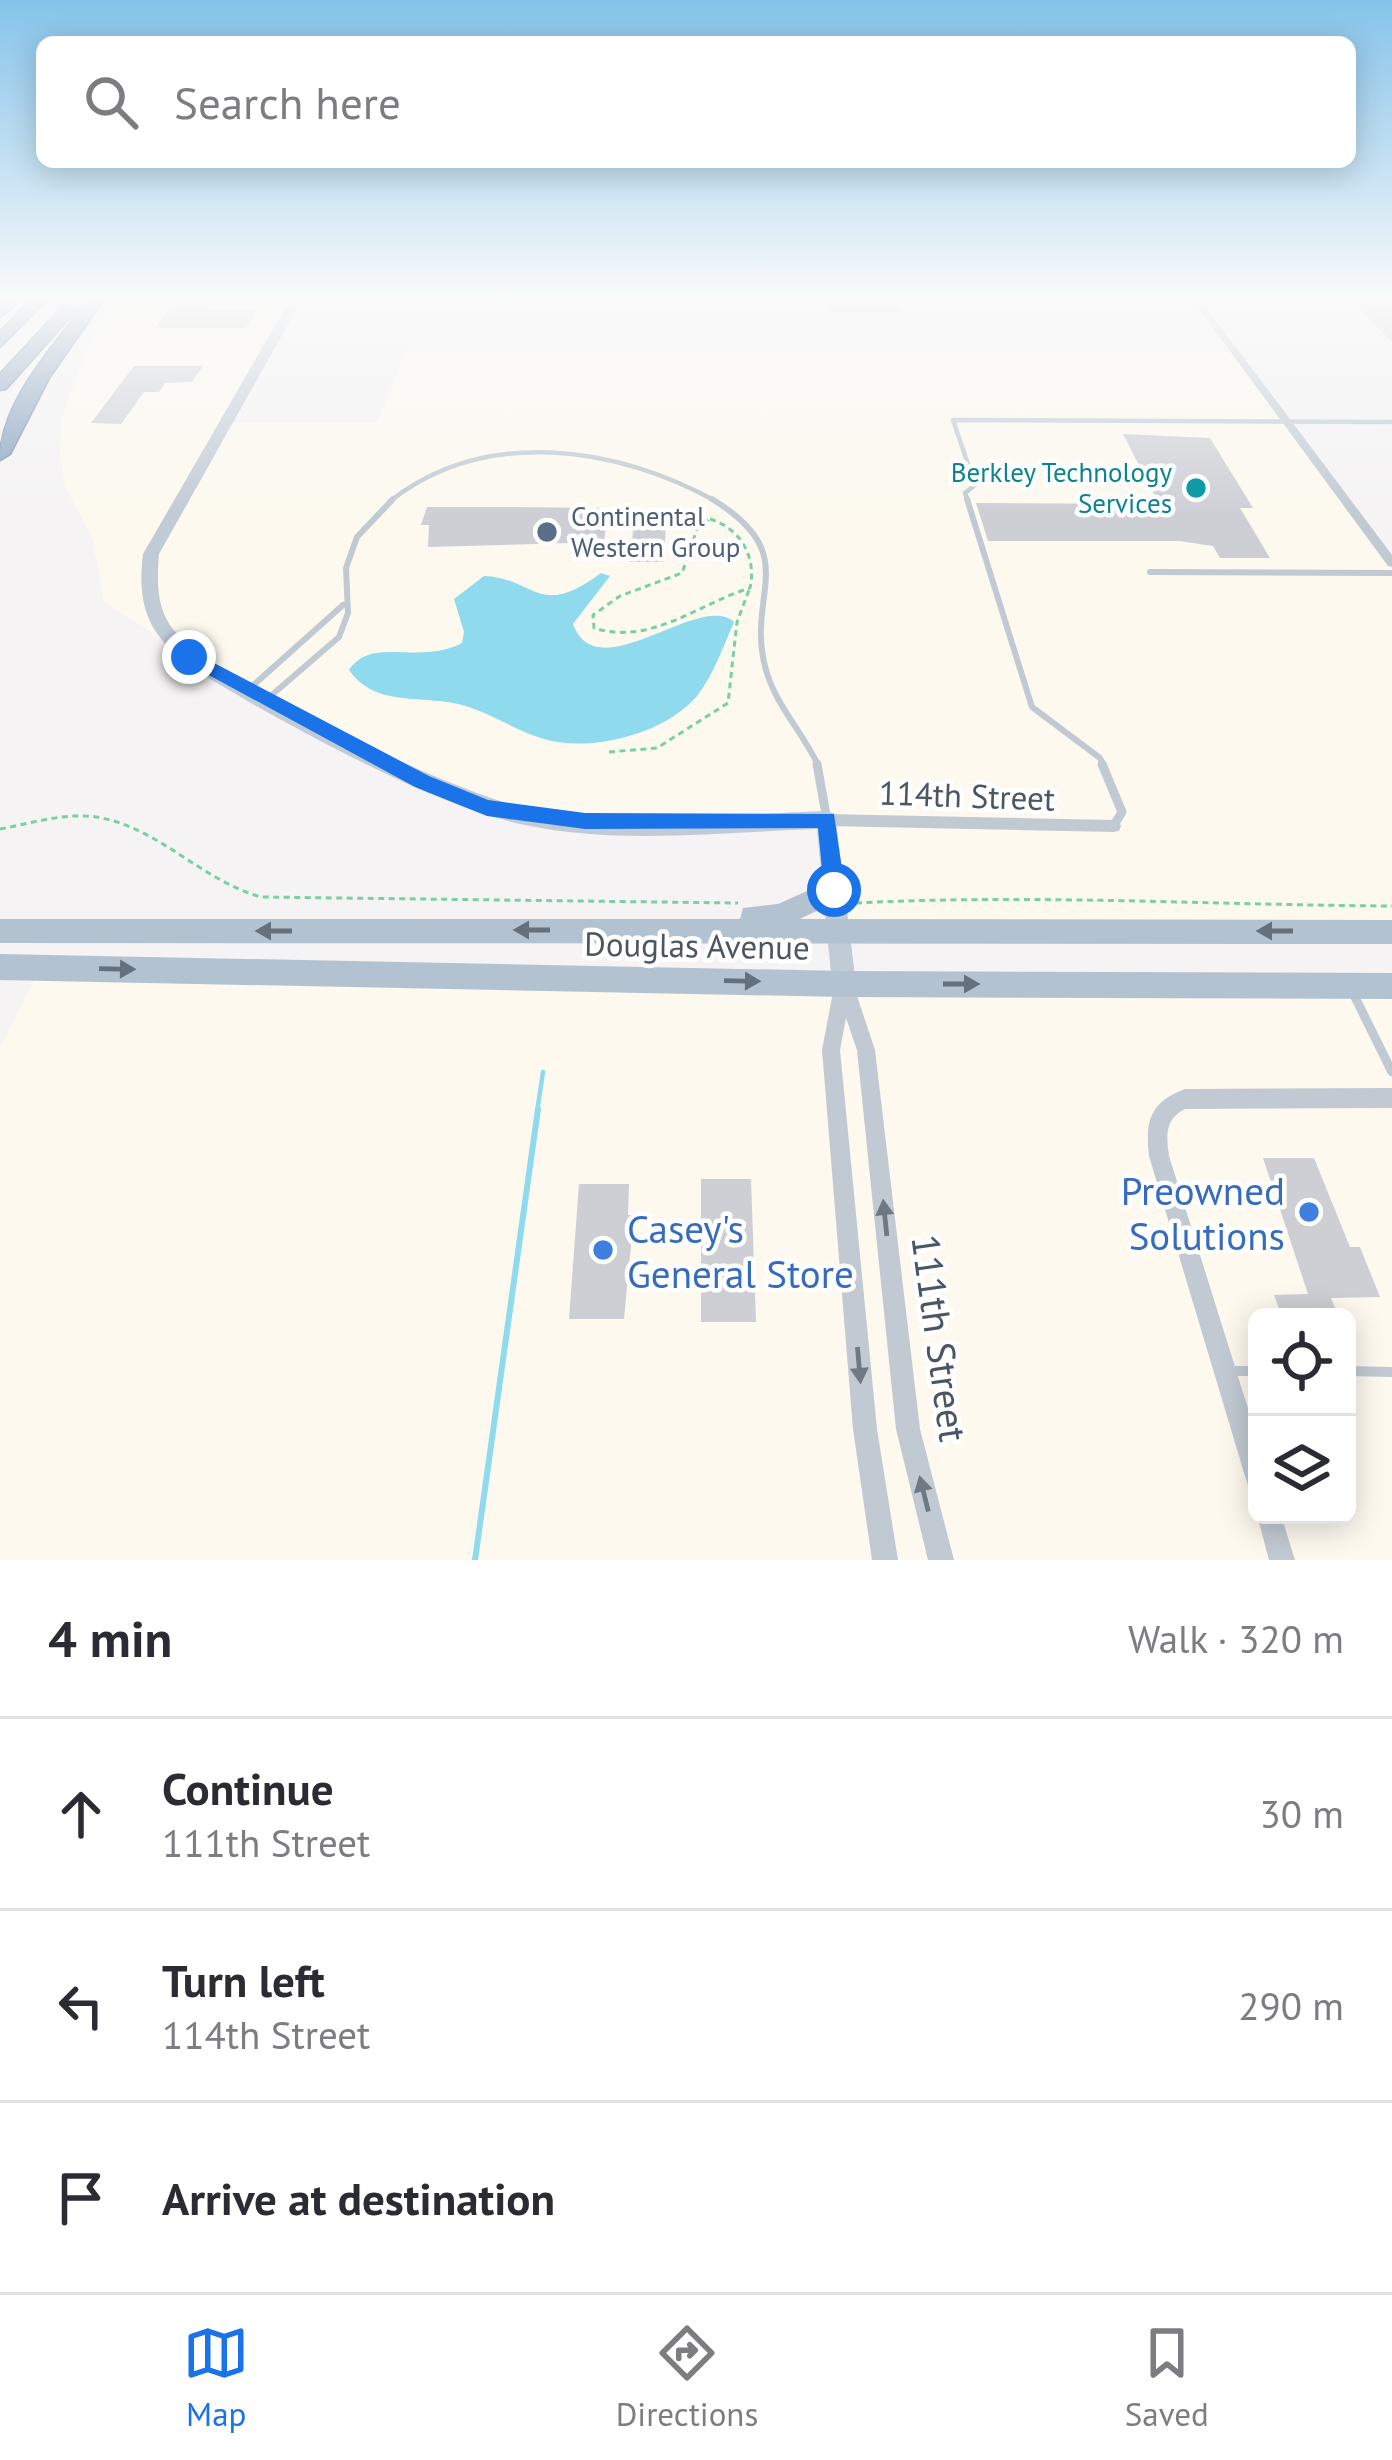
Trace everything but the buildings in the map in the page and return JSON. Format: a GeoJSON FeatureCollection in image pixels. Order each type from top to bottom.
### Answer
{"type":"FeatureCollection","features":[{"type":"Feature","properties":{"kind":"highway"},"geometry":{"type":"LineString","coordinates":[[0,454],[45,371]]}},
{"type":"Feature","properties":{"kind":"main road","name":"Douglas Avenue"},"geometry":{"type":"LineString","coordinates":[[0,931],[691,930],[836,908],[1392,932]]}},
{"type":"Feature","properties":{"kind":"main road"},"geometry":{"type":"LineString","coordinates":[[691,930],[723,916],[780,916],[836,908]]}},
{"type":"Feature","properties":{"kind":"main road","name":"Douglas Avenue"},"geometry":{"type":"LineString","coordinates":[[0,968],[844,984],[1392,986]]}},
{"type":"Feature","properties":{"kind":"street","name":"114th Street"},"geometry":{"type":"LineString","coordinates":[[255,371],[151,554],[150,602],[171,640],[189,657],[257,695],[422,781],[527,817],[1113,826]]}},
{"type":"Feature","properties":{"kind":"street"},"geometry":{"type":"LineString","coordinates":[[1248,371],[1392,563]]}},
{"type":"Feature","properties":{"kind":"street","name":"111th Street"},"geometry":{"type":"LineString","coordinates":[[827,820],[844,984],[866,1050],[908,1429],[941,1560]]}},
{"type":"Feature","properties":{"kind":"street","name":"111th Street"},"geometry":{"type":"LineString","coordinates":[[844,984],[831,1050],[865,1429],[885,1560]]}},
{"type":"Feature","properties":{"kind":"street"},"geometry":{"type":"LineString","coordinates":[[1248,1447],[1159,1156],[1160,1118],[1169,1104],[1185,1099],[1392,1098]]}},
{"type":"Feature","properties":{"kind":"street"},"geometry":{"type":"LineString","coordinates":[[1272,1524],[1282,1560]]}},
{"type":"Feature","properties":{"kind":"lane"},"geometry":{"type":"LineString","coordinates":[[1113,826],[1122,812],[1108,768],[1032,707],[965,493],[975,485],[953,420],[1392,422]]}},
{"type":"Feature","properties":{"kind":"lane"},"geometry":{"type":"LineString","coordinates":[[257,695],[339,637],[348,613],[344,603],[350,552],[370,523],[424,480],[464,465],[534,452],[595,454],[707,495],[740,519],[768,565],[771,591],[762,660],[781,704],[813,747],[828,797],[827,820]]}},
{"type":"Feature","properties":{"kind":"lane"},"geometry":{"type":"LineString","coordinates":[[1150,572],[1392,573]]}},
{"type":"Feature","properties":{"kind":"lane"},"geometry":{"type":"LineString","coordinates":[[257,695],[344,603]]}},
{"type":"Feature","properties":{"kind":"lane"},"geometry":{"type":"LineString","coordinates":[[1349,986],[1392,1072]]}},
{"type":"Feature","properties":{"kind":"lane"},"geometry":{"type":"LineString","coordinates":[[1224,1371],[1248,1371]]}},
{"type":"Feature","properties":{"kind":"lane"},"geometry":{"type":"LineString","coordinates":[[1356,1371],[1392,1372]]}},
{"type":"Feature","properties":{"kind":"path"},"geometry":{"type":"LineString","coordinates":[[609,752],[637,753],[662,746],[728,703],[737,622],[750,588],[754,574],[741,542],[723,522],[710,519],[697,529],[682,573],[605,603],[592,624],[605,634],[634,633],[750,588]]}},
{"type":"Feature","properties":{"kind":"path"},"geometry":{"type":"LineString","coordinates":[[0,829],[51,819],[103,818],[124,825],[217,885],[261,897],[746,902]]}},
{"type":"Feature","properties":{"kind":"path"},"geometry":{"type":"LineString","coordinates":[[836,908],[999,896],[1149,904],[1392,906]]}},
{"type":"Feature","properties":{"kind":"shaded area"},"geometry":{"type":"Polygon","coordinates":[[[79,371],[255,371],[225,423],[377,423],[398,371],[1249,371],[1392,563],[1392,932],[838,930],[827,820],[585,821],[486,808],[189,657],[104,602],[92,538],[65,486],[60,454],[62,417],[79,371]]]}},
{"type":"Feature","properties":{"kind":"shaded area"},"geometry":{"type":"Polygon","coordinates":[[[40,968],[1392,986],[1392,1560],[0,1560],[0,1048],[40,968]]]}},
{"type":"Feature","properties":{"kind":"water"},"geometry":{"type":"Polygon","coordinates":[[[601,573],[610,576],[573,624],[586,642],[604,648],[626,645],[698,619],[718,616],[734,622],[697,696],[647,730],[604,742],[562,743],[458,704],[385,695],[349,670],[370,654],[429,652],[462,643],[464,632],[454,599],[484,576],[550,595],[580,587],[601,573]]]}},
{"type":"Feature","properties":{"kind":"waterway"},"geometry":{"type":"LineString","coordinates":[[537,1112],[543,1072]]}},
{"type":"Feature","properties":{"kind":"waterway"},"geometry":{"type":"LineString","coordinates":[[475,1560],[538,1109]]}},
{"type":"Feature","properties":{"kind":"place","name":"Berkley Technology Services"},"geometry":{"type":"Point","coordinates":[1196,488]}},
{"type":"Feature","properties":{"kind":"place","name":"Continental Western Group"},"geometry":{"type":"Point","coordinates":[547,532]}},
{"type":"Feature","properties":{"kind":"place","name":"Preowned Solutions"},"geometry":{"type":"Point","coordinates":[1309,1212]}},
{"type":"Feature","properties":{"kind":"place","name":"Casey's General Store"},"geometry":{"type":"Point","coordinates":[603,1250]}},
{"type":"Feature","properties":{"kind":"route"},"geometry":{"type":"LineString","coordinates":[[189,657],[422,781],[487,808],[527,817],[585,821],[827,820],[834,890]]}}]}
